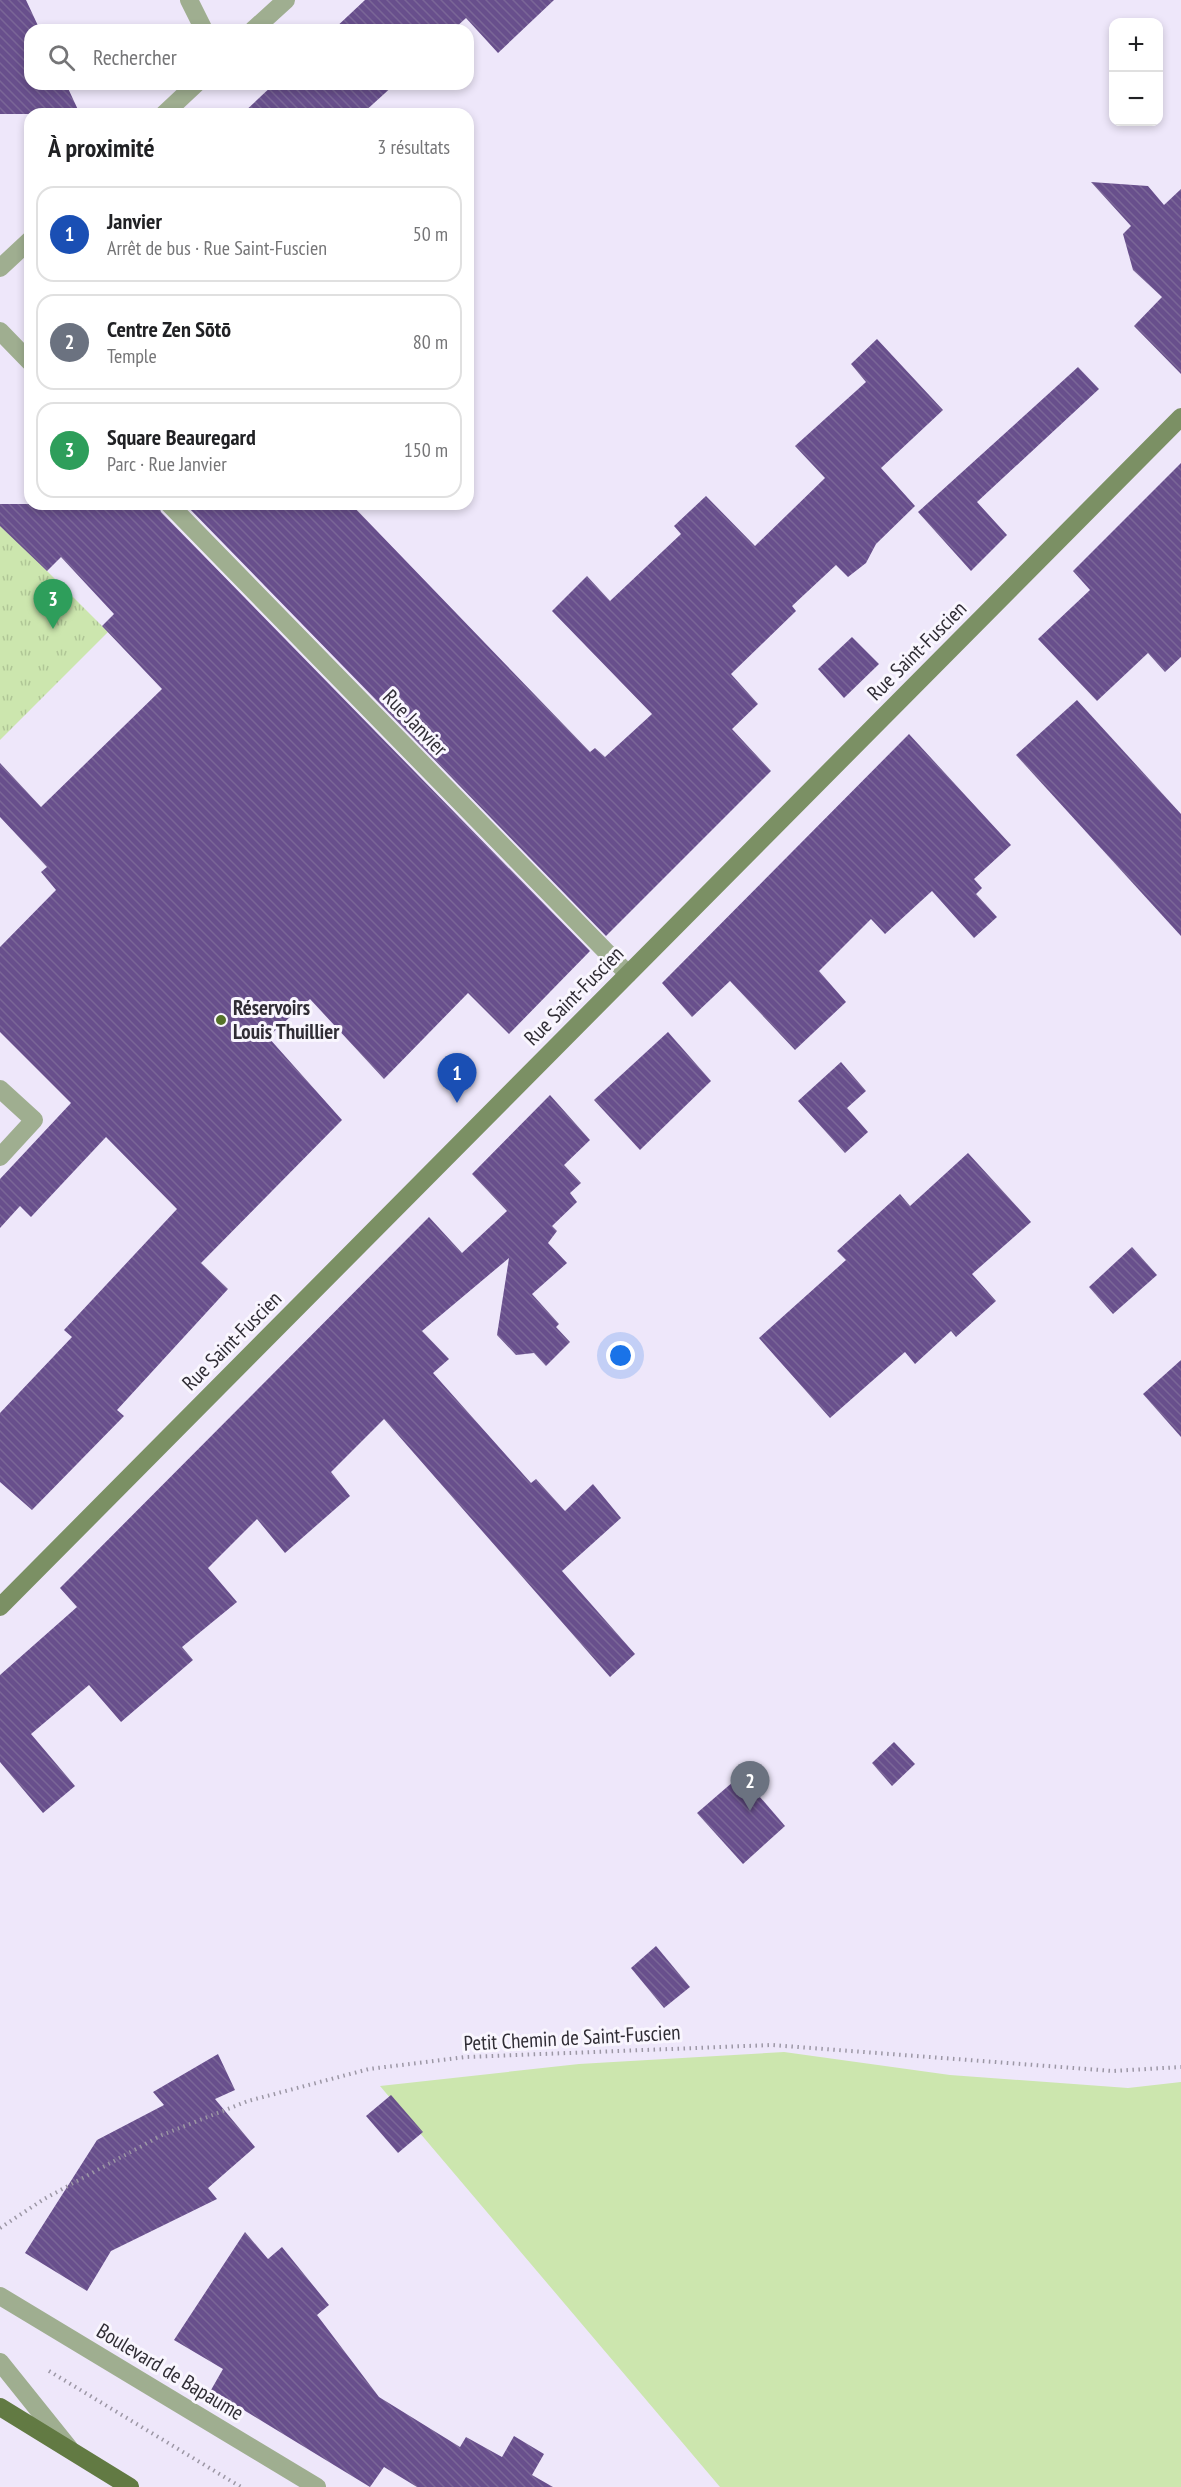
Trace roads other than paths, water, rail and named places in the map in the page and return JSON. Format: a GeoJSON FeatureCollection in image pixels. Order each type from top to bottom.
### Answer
{"type":"FeatureCollection","features":[{"type":"Feature","properties":{"kind":"main road","name":"Rue Saint-Fuscien"},"geometry":{"type":"LineString","coordinates":[[0,1607],[1181,417]]}},
{"type":"Feature","properties":{"kind":"main road"},"geometry":{"type":"LineString","coordinates":[[0,2407],[130,2487]]}},
{"type":"Feature","properties":{"kind":"street"},"geometry":{"type":"LineString","coordinates":[[189,0],[201,24]]}},
{"type":"Feature","properties":{"kind":"street"},"geometry":{"type":"LineString","coordinates":[[260,24],[286,0]]}},
{"type":"Feature","properties":{"kind":"street"},"geometry":{"type":"LineString","coordinates":[[170,108],[189,90]]}},
{"type":"Feature","properties":{"kind":"street"},"geometry":{"type":"LineString","coordinates":[[0,268],[24,246]]}},
{"type":"Feature","properties":{"kind":"street"},"geometry":{"type":"LineString","coordinates":[[0,331],[24,356]]}},
{"type":"Feature","properties":{"kind":"street","name":"Rue Janvier"},"geometry":{"type":"LineString","coordinates":[[175,510],[628,974]]}},
{"type":"Feature","properties":{"kind":"street"},"geometry":{"type":"LineString","coordinates":[[0,1089],[34,1120],[0,1157]]}},
{"type":"Feature","properties":{"kind":"street","name":"Boulevard de Bapaume"},"geometry":{"type":"LineString","coordinates":[[0,2296],[317,2487]]}},
{"type":"Feature","properties":{"kind":"street"},"geometry":{"type":"LineString","coordinates":[[0,2362],[72,2452]]}},
{"type":"Feature","properties":{"kind":"place","name":"Square Beauregard"},"geometry":{"type":"Point","coordinates":[53,629]}},
{"type":"Feature","properties":{"kind":"place","name":"Réservoirs Louis Thuillier"},"geometry":{"type":"Point","coordinates":[221,1020]}},
{"type":"Feature","properties":{"kind":"place","name":"Janvier"},"geometry":{"type":"Point","coordinates":[457,1103]}},
{"type":"Feature","properties":{"kind":"place","name":"Centre Zen Sōtō"},"geometry":{"type":"Point","coordinates":[750,1811]}}]}
